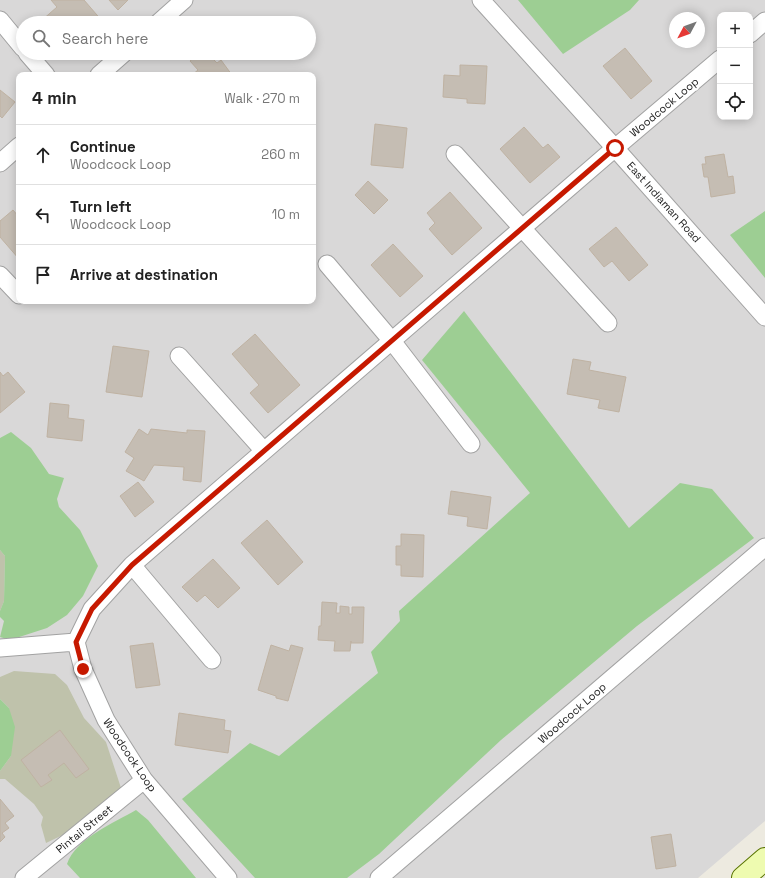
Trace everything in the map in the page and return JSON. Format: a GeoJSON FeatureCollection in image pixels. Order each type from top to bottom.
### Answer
{"type":"FeatureCollection","features":[{"type":"Feature","properties":{"kind":"street"},"geometry":{"type":"LineString","coordinates":[[166,16],[184,0]]}},
{"type":"Feature","properties":{"kind":"street","name":"East Indiaman Road"},"geometry":{"type":"LineString","coordinates":[[481,0],[765,317]]}},
{"type":"Feature","properties":{"kind":"street"},"geometry":{"type":"LineString","coordinates":[[0,20],[16,39]]}},
{"type":"Feature","properties":{"kind":"street"},"geometry":{"type":"LineString","coordinates":[[33,60],[43,72]]}},
{"type":"Feature","properties":{"kind":"street"},"geometry":{"type":"LineString","coordinates":[[103,72],[116,60]]}},
{"type":"Feature","properties":{"kind":"street","name":"Woodcock Loop"},"geometry":{"type":"LineString","coordinates":[[228,878],[144,780],[106,720],[83,669],[76,642],[92,609],[132,565],[717,62]]}},
{"type":"Feature","properties":{"kind":"street"},"geometry":{"type":"LineString","coordinates":[[0,162],[16,149]]}},
{"type":"Feature","properties":{"kind":"street"},"geometry":{"type":"LineString","coordinates":[[455,154],[608,323]]}},
{"type":"Feature","properties":{"kind":"street"},"geometry":{"type":"LineString","coordinates":[[327,264],[392,341],[470,444]]}},
{"type":"Feature","properties":{"kind":"street"},"geometry":{"type":"LineString","coordinates":[[0,275],[16,292]]}},
{"type":"Feature","properties":{"kind":"street"},"geometry":{"type":"LineString","coordinates":[[179,356],[264,451]]}},
{"type":"Feature","properties":{"kind":"street","name":"Woodcock Loop"},"geometry":{"type":"LineString","coordinates":[[382,877],[765,547]]}},
{"type":"Feature","properties":{"kind":"street"},"geometry":{"type":"LineString","coordinates":[[132,565],[212,660]]}},
{"type":"Feature","properties":{"kind":"street"},"geometry":{"type":"LineString","coordinates":[[0,648],[76,642]]}},
{"type":"Feature","properties":{"kind":"street","name":"Pintail Street"},"geometry":{"type":"LineString","coordinates":[[24,878],[144,780]]}},
{"type":"Feature","properties":{"kind":"street"},"geometry":{"type":"LineString","coordinates":[[743,878],[765,859]]}},
{"type":"Feature","properties":{"kind":"shaded area"},"geometry":{"type":"Polygon","coordinates":[[[0,0],[765,0],[765,821],[698,878],[0,878],[0,0]]]}},
{"type":"Feature","properties":{"kind":"shaded area"},"geometry":{"type":"Polygon","coordinates":[[[0,550],[5,556],[4,601],[0,611],[0,550]]]}},
{"type":"Feature","properties":{"kind":"shaded area"},"geometry":{"type":"Polygon","coordinates":[[[14,671],[55,674],[67,685],[84,718],[106,742],[121,788],[67,833],[46,843],[41,825],[43,817],[34,804],[5,779],[0,779],[0,771],[11,756],[9,708],[0,699],[0,677],[14,671]]]}},
{"type":"Feature","properties":{"kind":"green space"},"geometry":{"type":"Polygon","coordinates":[[[518,0],[639,0],[630,10],[563,54],[518,0]]]}},
{"type":"Feature","properties":{"kind":"green space"},"geometry":{"type":"Polygon","coordinates":[[[765,211],[765,278],[730,235],[765,211]]]}},
{"type":"Feature","properties":{"kind":"green space"},"geometry":{"type":"Polygon","coordinates":[[[464,311],[629,528],[680,483],[712,489],[754,538],[637,626],[501,740],[379,854],[347,878],[255,878],[182,799],[250,743],[279,756],[378,673],[371,652],[400,621],[399,611],[530,493],[422,360],[464,311]]]}},
{"type":"Feature","properties":{"kind":"green space"},"geometry":{"type":"Polygon","coordinates":[[[11,432],[31,448],[49,474],[64,478],[57,499],[59,507],[80,530],[98,566],[83,596],[67,615],[47,628],[10,640],[0,637],[4,621],[0,617],[0,611],[4,601],[5,556],[0,550],[0,438],[11,432]]]}},
{"type":"Feature","properties":{"kind":"green space"},"geometry":{"type":"Polygon","coordinates":[[[0,699],[9,708],[15,727],[11,756],[0,771],[0,699]]]}},
{"type":"Feature","properties":{"kind":"green space"},"geometry":{"type":"Polygon","coordinates":[[[136,810],[148,820],[196,878],[80,878],[67,864],[78,846],[97,832],[136,810]]]}},
{"type":"Feature","properties":{"kind":"building"},"geometry":{"type":"Polygon","coordinates":[[[51,0],[84,0],[98,16],[47,16],[57,7],[51,0]]]}},
{"type":"Feature","properties":{"kind":"building"},"geometry":{"type":"Polygon","coordinates":[[[109,0],[128,0],[118,10],[109,0]]]}},
{"type":"Feature","properties":{"kind":"building"},"geometry":{"type":"Polygon","coordinates":[[[625,48],[652,81],[631,99],[603,66],[625,48]]]}},
{"type":"Feature","properties":{"kind":"building"},"geometry":{"type":"Polygon","coordinates":[[[214,60],[217,63],[221,60],[230,72],[196,72],[198,70],[190,61],[214,60]]]}},
{"type":"Feature","properties":{"kind":"building"},"geometry":{"type":"Polygon","coordinates":[[[460,65],[487,66],[485,104],[467,103],[467,99],[443,97],[444,75],[460,76],[460,65]]]}},
{"type":"Feature","properties":{"kind":"building"},"geometry":{"type":"Polygon","coordinates":[[[0,90],[15,102],[2,118],[0,116],[0,90]]]}},
{"type":"Feature","properties":{"kind":"building"},"geometry":{"type":"Polygon","coordinates":[[[375,124],[407,128],[403,168],[371,165],[375,124]]]}},
{"type":"Feature","properties":{"kind":"building"},"geometry":{"type":"Polygon","coordinates":[[[524,127],[543,148],[548,144],[560,157],[530,183],[500,149],[524,127]]]}},
{"type":"Feature","properties":{"kind":"building"},"geometry":{"type":"Polygon","coordinates":[[[724,154],[728,177],[733,176],[735,193],[711,197],[708,177],[704,177],[702,164],[706,164],[705,157],[724,154]]]}},
{"type":"Feature","properties":{"kind":"building"},"geometry":{"type":"Polygon","coordinates":[[[368,181],[388,200],[374,214],[355,195],[368,181]]]}},
{"type":"Feature","properties":{"kind":"building"},"geometry":{"type":"Polygon","coordinates":[[[450,192],[482,228],[452,255],[429,229],[435,223],[427,213],[450,192]]]}},
{"type":"Feature","properties":{"kind":"building"},"geometry":{"type":"Polygon","coordinates":[[[13,210],[16,214],[16,256],[0,237],[0,221],[13,210]]]}},
{"type":"Feature","properties":{"kind":"building"},"geometry":{"type":"Polygon","coordinates":[[[616,227],[648,265],[629,281],[612,261],[604,267],[589,249],[616,227]]]}},
{"type":"Feature","properties":{"kind":"building"},"geometry":{"type":"Polygon","coordinates":[[[393,244],[423,276],[400,297],[371,265],[393,244]]]}},
{"type":"Feature","properties":{"kind":"building"},"geometry":{"type":"Polygon","coordinates":[[[255,334],[300,385],[268,413],[250,393],[259,385],[232,354],[255,334]]]}},
{"type":"Feature","properties":{"kind":"building"},"geometry":{"type":"Polygon","coordinates":[[[113,346],[149,351],[142,397],[106,392],[113,346]]]}},
{"type":"Feature","properties":{"kind":"building"},"geometry":{"type":"Polygon","coordinates":[[[573,359],[591,362],[589,370],[626,377],[619,412],[598,408],[600,400],[567,394],[573,359]]]}},
{"type":"Feature","properties":{"kind":"building"},"geometry":{"type":"Polygon","coordinates":[[[0,372],[3,376],[8,372],[25,392],[0,413],[0,372]]]}},
{"type":"Feature","properties":{"kind":"building"},"geometry":{"type":"Polygon","coordinates":[[[50,403],[69,405],[68,418],[84,420],[82,441],[47,437],[50,403]]]}},
{"type":"Feature","properties":{"kind":"building"},"geometry":{"type":"Polygon","coordinates":[[[139,429],[148,435],[151,429],[187,433],[187,430],[205,431],[201,482],[183,480],[184,467],[154,465],[144,481],[126,471],[134,458],[125,452],[139,429]]]}},
{"type":"Feature","properties":{"kind":"building"},"geometry":{"type":"Polygon","coordinates":[[[138,482],[154,502],[135,517],[120,496],[138,482]]]}},
{"type":"Feature","properties":{"kind":"building"},"geometry":{"type":"Polygon","coordinates":[[[451,491],[491,497],[487,529],[467,526],[468,517],[448,514],[451,491]]]}},
{"type":"Feature","properties":{"kind":"building"},"geometry":{"type":"Polygon","coordinates":[[[267,520],[303,562],[278,585],[241,543],[267,520]]]}},
{"type":"Feature","properties":{"kind":"building"},"geometry":{"type":"Polygon","coordinates":[[[401,534],[424,535],[423,577],[401,576],[401,565],[396,565],[396,546],[401,546],[401,534]]]}},
{"type":"Feature","properties":{"kind":"building"},"geometry":{"type":"Polygon","coordinates":[[[213,559],[240,588],[218,608],[205,595],[197,602],[182,587],[213,559]]]}},
{"type":"Feature","properties":{"kind":"building"},"geometry":{"type":"Polygon","coordinates":[[[322,602],[337,603],[336,613],[340,613],[340,606],[349,607],[349,614],[352,614],[352,607],[364,607],[363,643],[351,643],[351,641],[350,651],[334,651],[335,641],[318,640],[319,626],[321,626],[322,602]]]}},
{"type":"Feature","properties":{"kind":"building"},"geometry":{"type":"Polygon","coordinates":[[[153,643],[160,685],[136,688],[130,646],[153,643]]]}},
{"type":"Feature","properties":{"kind":"building"},"geometry":{"type":"Polygon","coordinates":[[[271,645],[289,651],[291,645],[303,648],[288,701],[276,698],[276,696],[258,690],[271,645]]]}},
{"type":"Feature","properties":{"kind":"building"},"geometry":{"type":"Polygon","coordinates":[[[179,713],[225,720],[224,730],[231,731],[228,753],[175,745],[179,713]]]}},
{"type":"Feature","properties":{"kind":"building"},"geometry":{"type":"Polygon","coordinates":[[[60,730],[89,769],[76,778],[64,763],[48,775],[52,780],[41,787],[21,760],[60,730]]]}},
{"type":"Feature","properties":{"kind":"building"},"geometry":{"type":"Polygon","coordinates":[[[0,799],[14,816],[5,823],[9,828],[2,833],[5,837],[0,842],[0,799]]]}},
{"type":"Feature","properties":{"kind":"building"},"geometry":{"type":"Polygon","coordinates":[[[671,834],[676,866],[656,869],[651,837],[671,834]]]}},
{"type":"Feature","properties":{"kind":"route"},"geometry":{"type":"LineString","coordinates":[[83,669],[76,642],[92,609],[132,565],[615,148]]}}]}
